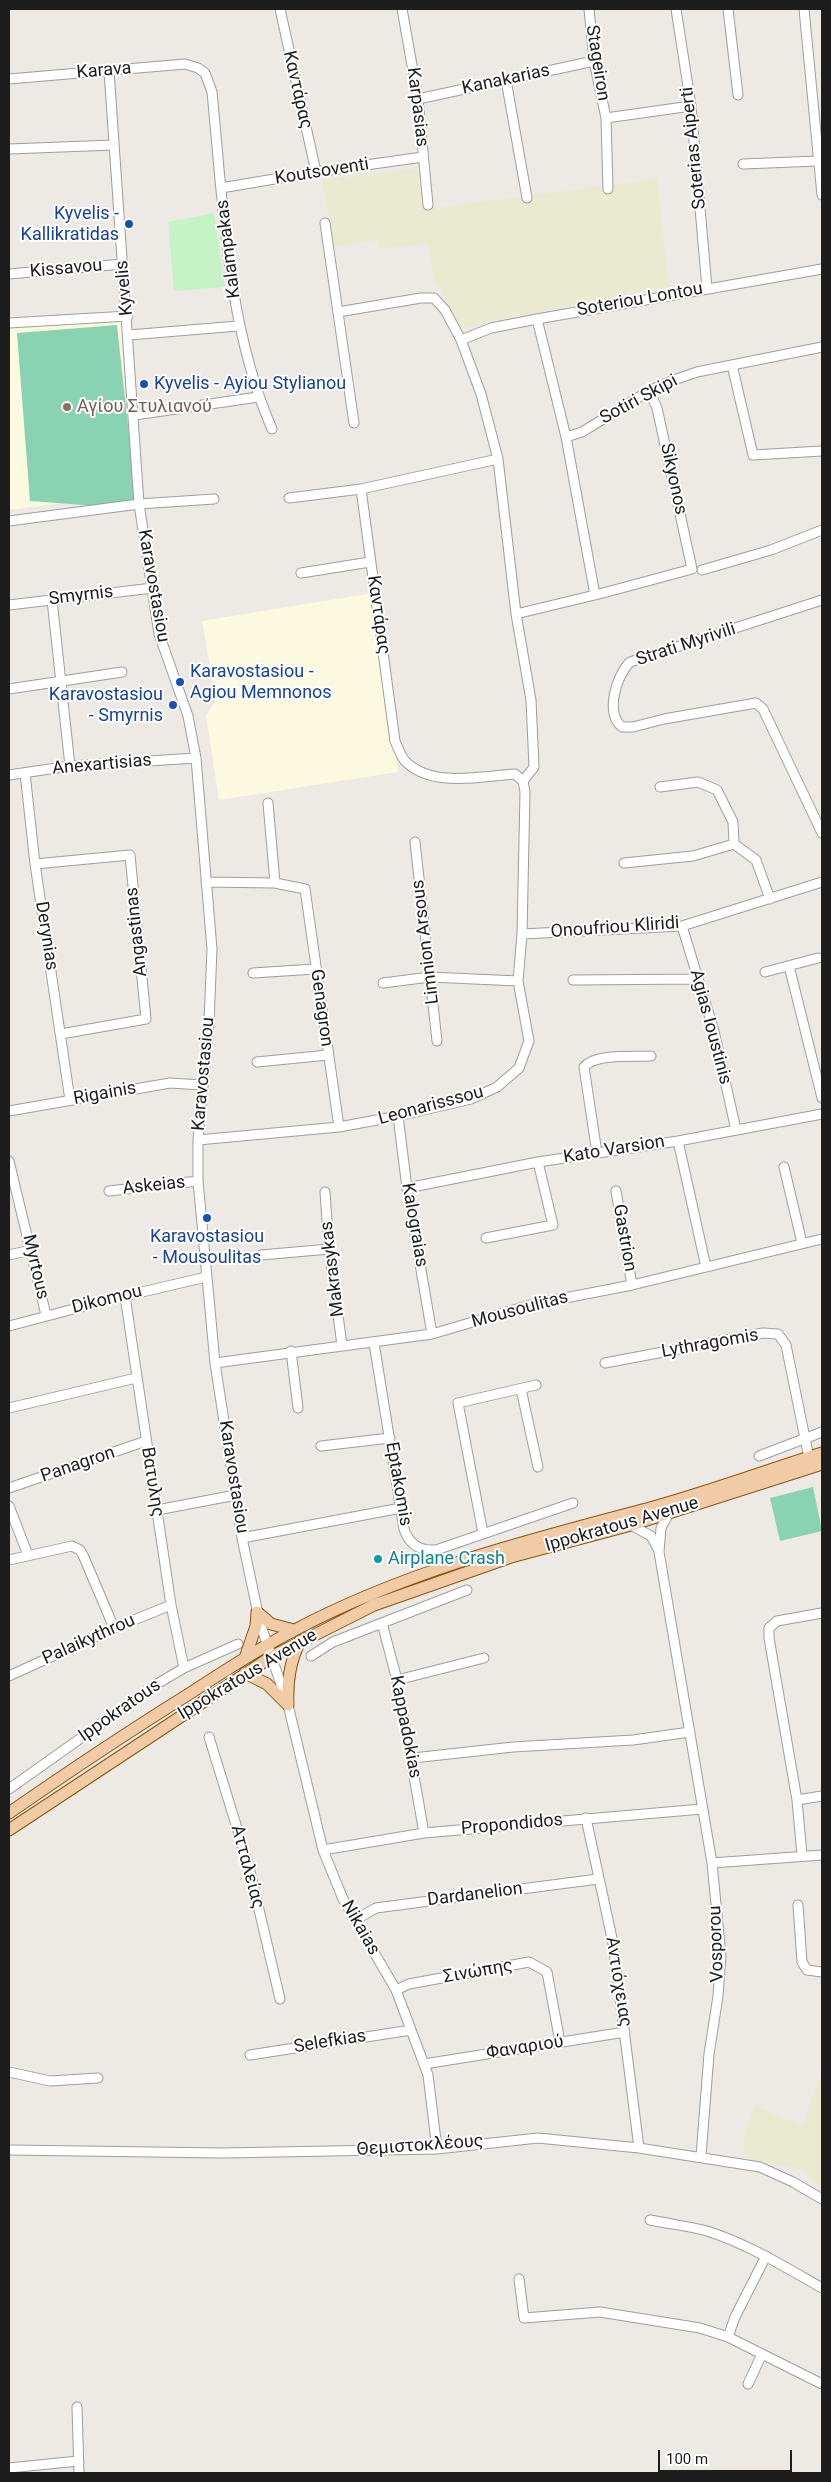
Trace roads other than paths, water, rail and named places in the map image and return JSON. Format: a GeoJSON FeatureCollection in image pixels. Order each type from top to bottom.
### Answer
{"type":"FeatureCollection","features":[{"type":"Feature","properties":{"kind":"main road","name":"Ippokratous Avenue"},"geometry":{"type":"LineString","coordinates":[[294,1630],[371,1595],[428,1572],[486,1553],[652,1507],[822,1453]]}},
{"type":"Feature","properties":{"kind":"main road","name":"Ippokratous Avenue"},"geometry":{"type":"LineString","coordinates":[[9,1813],[105,1747],[245,1658],[271,1648],[301,1641],[374,1605],[511,1557],[631,1525],[822,1464]]}},
{"type":"Feature","properties":{"kind":"main road"},"geometry":{"type":"LineString","coordinates":[[257,1612],[271,1624],[294,1630]]}},
{"type":"Feature","properties":{"kind":"main road"},"geometry":{"type":"LineString","coordinates":[[245,1658],[256,1626],[257,1612]]}},
{"type":"Feature","properties":{"kind":"main road"},"geometry":{"type":"LineString","coordinates":[[271,1648],[294,1630]]}},
{"type":"Feature","properties":{"kind":"main road"},"geometry":{"type":"LineString","coordinates":[[288,1705],[287,1686],[290,1664],[301,1641]]}},
{"type":"Feature","properties":{"kind":"main road","name":"Ippokratous Avenue"},"geometry":{"type":"LineString","coordinates":[[9,1830],[245,1673],[271,1648]]}},
{"type":"Feature","properties":{"kind":"main road"},"geometry":{"type":"LineString","coordinates":[[245,1673],[267,1684],[288,1705]]}},
{"type":"Feature","properties":{"kind":"street","name":"Καντάρας"},"geometry":{"type":"LineString","coordinates":[[280,9],[316,172]]}},
{"type":"Feature","properties":{"kind":"street","name":"Karpasias"},"geometry":{"type":"LineString","coordinates":[[402,9],[418,99],[428,205]]}},
{"type":"Feature","properties":{"kind":"street","name":"Stageiron"},"geometry":{"type":"LineString","coordinates":[[589,9],[594,61],[606,118],[608,189]]}},
{"type":"Feature","properties":{"kind":"street","name":"Soterias Aiperti"},"geometry":{"type":"LineString","coordinates":[[676,9],[691,106],[707,288]]}},
{"type":"Feature","properties":{"kind":"street"},"geometry":{"type":"LineString","coordinates":[[728,9],[738,96]]}},
{"type":"Feature","properties":{"kind":"street"},"geometry":{"type":"LineString","coordinates":[[804,9],[822,195]]}},
{"type":"Feature","properties":{"kind":"street","name":"Kanakarias"},"geometry":{"type":"LineString","coordinates":[[418,99],[594,61]]}},
{"type":"Feature","properties":{"kind":"street","name":"Karava"},"geometry":{"type":"LineString","coordinates":[[9,79],[109,71],[174,63],[198,68]]}},
{"type":"Feature","properties":{"kind":"street","name":"Kalampakas"},"geometry":{"type":"LineString","coordinates":[[198,68],[205,73],[212,92],[238,326],[258,397],[272,429]]}},
{"type":"Feature","properties":{"kind":"street","name":"Kyvelis"},"geometry":{"type":"LineString","coordinates":[[109,71],[135,415],[139,504]]}},
{"type":"Feature","properties":{"kind":"street"},"geometry":{"type":"LineString","coordinates":[[506,80],[526,198]]}},
{"type":"Feature","properties":{"kind":"street","name":"Stageiron"},"geometry":{"type":"LineString","coordinates":[[606,118],[691,106]]}},
{"type":"Feature","properties":{"kind":"street"},"geometry":{"type":"LineString","coordinates":[[9,149],[114,145]]}},
{"type":"Feature","properties":{"kind":"street","name":"Koutsoventi"},"geometry":{"type":"LineString","coordinates":[[222,188],[316,172],[423,158]]}},
{"type":"Feature","properties":{"kind":"street"},"geometry":{"type":"LineString","coordinates":[[743,164],[818,161]]}},
{"type":"Feature","properties":{"kind":"street"},"geometry":{"type":"LineString","coordinates":[[325,223],[354,423]]}},
{"type":"Feature","properties":{"kind":"street","name":"Kissavou"},"geometry":{"type":"LineString","coordinates":[[9,274],[123,264]]}},
{"type":"Feature","properties":{"kind":"street","name":"Soteriou Lontou"},"geometry":{"type":"LineString","coordinates":[[460,340],[491,328],[822,268]]}},
{"type":"Feature","properties":{"kind":"street"},"geometry":{"type":"LineString","coordinates":[[338,312],[421,298],[434,298],[445,310],[460,340],[481,394],[498,459],[516,614],[531,700],[534,767],[523,781]]}},
{"type":"Feature","properties":{"kind":"street"},"geometry":{"type":"LineString","coordinates":[[9,322],[128,316]]}},
{"type":"Feature","properties":{"kind":"street"},"geometry":{"type":"LineString","coordinates":[[516,614],[595,595],[566,438],[537,319]]}},
{"type":"Feature","properties":{"kind":"street"},"geometry":{"type":"LineString","coordinates":[[129,334],[238,326]]}},
{"type":"Feature","properties":{"kind":"street","name":"Sotiri Skipi"},"geometry":{"type":"LineString","coordinates":[[566,438],[582,432],[649,391],[697,372],[822,347]]}},
{"type":"Feature","properties":{"kind":"street"},"geometry":{"type":"LineString","coordinates":[[732,366],[753,455],[822,451]]}},
{"type":"Feature","properties":{"kind":"street","name":"Sikyonos"},"geometry":{"type":"LineString","coordinates":[[595,595],[692,569],[657,408],[649,391]]}},
{"type":"Feature","properties":{"kind":"street"},"geometry":{"type":"LineString","coordinates":[[135,415],[258,397]]}},
{"type":"Feature","properties":{"kind":"street"},"geometry":{"type":"LineString","coordinates":[[290,498],[361,489],[498,459]]}},
{"type":"Feature","properties":{"kind":"street","name":"Καντάρας"},"geometry":{"type":"LineString","coordinates":[[361,489],[395,742],[405,761],[422,773],[448,778],[515,774],[523,781]]}},
{"type":"Feature","properties":{"kind":"street"},"geometry":{"type":"LineString","coordinates":[[9,522],[139,504],[214,499]]}},
{"type":"Feature","properties":{"kind":"street","name":"Karavostasiou"},"geometry":{"type":"LineString","coordinates":[[139,504],[159,634],[188,716],[196,758],[212,950],[209,1022],[198,1140],[198,1182],[215,1362],[242,1538],[257,1612],[271,1648],[288,1705]]}},
{"type":"Feature","properties":{"kind":"street"},"geometry":{"type":"LineString","coordinates":[[702,570],[771,550],[822,530]]}},
{"type":"Feature","properties":{"kind":"street"},"geometry":{"type":"LineString","coordinates":[[301,572],[370,562]]}},
{"type":"Feature","properties":{"kind":"street","name":"Smyrnis"},"geometry":{"type":"LineString","coordinates":[[9,606],[153,588]]}},
{"type":"Feature","properties":{"kind":"street"},"geometry":{"type":"LineString","coordinates":[[52,600],[70,766]]}},
{"type":"Feature","properties":{"kind":"street","name":"Strati Myrivili"},"geometry":{"type":"LineString","coordinates":[[822,600],[630,662],[621,670],[617,680],[614,706],[616,722],[622,727],[633,727],[664,719],[756,703],[762,709],[822,833]]}},
{"type":"Feature","properties":{"kind":"street"},"geometry":{"type":"LineString","coordinates":[[9,689],[122,672]]}},
{"type":"Feature","properties":{"kind":"street","name":"Anexartisias"},"geometry":{"type":"LineString","coordinates":[[9,775],[70,766],[196,758]]}},
{"type":"Feature","properties":{"kind":"street","name":"Derynias"},"geometry":{"type":"LineString","coordinates":[[25,773],[34,864],[70,1100]]}},
{"type":"Feature","properties":{"kind":"street","name":"Leonarisssou"},"geometry":{"type":"LineString","coordinates":[[198,1140],[339,1127],[398,1116],[471,1099],[497,1087],[519,1068],[529,1040],[518,981],[522,934],[525,792],[523,781]]}},
{"type":"Feature","properties":{"kind":"street"},"geometry":{"type":"LineString","coordinates":[[660,787],[698,782],[717,790],[733,822],[734,844]]}},
{"type":"Feature","properties":{"kind":"street"},"geometry":{"type":"LineString","coordinates":[[206,882],[275,883],[268,803]]}},
{"type":"Feature","properties":{"kind":"street","name":"Limnion Arsous"},"geometry":{"type":"LineString","coordinates":[[415,842],[438,1041]]}},
{"type":"Feature","properties":{"kind":"street"},"geometry":{"type":"LineString","coordinates":[[624,863],[693,856],[734,844]]}},
{"type":"Feature","properties":{"kind":"street"},"geometry":{"type":"LineString","coordinates":[[734,844],[756,860],[770,899]]}},
{"type":"Feature","properties":{"kind":"street","name":"Angastinas"},"geometry":{"type":"LineString","coordinates":[[34,864],[130,855],[146,1019],[61,1034]]}},
{"type":"Feature","properties":{"kind":"street","name":"Onoufriou Kliridi"},"geometry":{"type":"LineString","coordinates":[[522,934],[682,926],[822,882]]}},
{"type":"Feature","properties":{"kind":"street","name":"Genagron"},"geometry":{"type":"LineString","coordinates":[[275,883],[305,889],[339,1127]]}},
{"type":"Feature","properties":{"kind":"street","name":"Agias Ioustinis"},"geometry":{"type":"LineString","coordinates":[[682,926],[714,1031],[736,1130]]}},
{"type":"Feature","properties":{"kind":"street"},"geometry":{"type":"LineString","coordinates":[[765,972],[818,958]]}},
{"type":"Feature","properties":{"kind":"street"},"geometry":{"type":"LineString","coordinates":[[789,966],[822,1098]]}},
{"type":"Feature","properties":{"kind":"street"},"geometry":{"type":"LineString","coordinates":[[253,973],[315,969]]}},
{"type":"Feature","properties":{"kind":"street"},"geometry":{"type":"LineString","coordinates":[[383,983],[430,977],[518,981]]}},
{"type":"Feature","properties":{"kind":"street"},"geometry":{"type":"LineString","coordinates":[[573,980],[697,979]]}},
{"type":"Feature","properties":{"kind":"street"},"geometry":{"type":"LineString","coordinates":[[257,1062],[328,1056]]}},
{"type":"Feature","properties":{"kind":"street"},"geometry":{"type":"LineString","coordinates":[[597,1153],[584,1067],[587,1063],[597,1058],[651,1056]]}},
{"type":"Feature","properties":{"kind":"street","name":"Rigainis"},"geometry":{"type":"LineString","coordinates":[[9,1111],[170,1083],[202,1085]]}},
{"type":"Feature","properties":{"kind":"street","name":"Kato Varsion"},"geometry":{"type":"LineString","coordinates":[[407,1188],[538,1162],[678,1140],[822,1114]]}},
{"type":"Feature","properties":{"kind":"street","name":"Kalograias"},"geometry":{"type":"LineString","coordinates":[[398,1116],[407,1188],[432,1334]]}},
{"type":"Feature","properties":{"kind":"street"},"geometry":{"type":"LineString","coordinates":[[678,1140],[706,1267]]}},
{"type":"Feature","properties":{"kind":"street"},"geometry":{"type":"LineString","coordinates":[[486,1238],[553,1225],[538,1162]]}},
{"type":"Feature","properties":{"kind":"street","name":"Myrtous"},"geometry":{"type":"LineString","coordinates":[[9,1166],[46,1315]]}},
{"type":"Feature","properties":{"kind":"street"},"geometry":{"type":"LineString","coordinates":[[784,1167],[802,1243]]}},
{"type":"Feature","properties":{"kind":"street","name":"Askeias"},"geometry":{"type":"LineString","coordinates":[[110,1191],[198,1182]]}},
{"type":"Feature","properties":{"kind":"street","name":"Gastrion"},"geometry":{"type":"LineString","coordinates":[[616,1191],[632,1285]]}},
{"type":"Feature","properties":{"kind":"street","name":"Makrasykas"},"geometry":{"type":"LineString","coordinates":[[325,1192],[329,1249],[342,1345]]}},
{"type":"Feature","properties":{"kind":"street","name":"Mousoulitas"},"geometry":{"type":"LineString","coordinates":[[215,1362],[291,1351],[374,1343],[432,1334],[534,1304],[632,1285],[822,1239]]}},
{"type":"Feature","properties":{"kind":"street"},"geometry":{"type":"LineString","coordinates":[[261,1255],[329,1249]]}},
{"type":"Feature","properties":{"kind":"street"},"geometry":{"type":"LineString","coordinates":[[9,1254],[31,1250]]}},
{"type":"Feature","properties":{"kind":"street","name":"Dikomou"},"geometry":{"type":"LineString","coordinates":[[9,1326],[46,1315],[206,1277]]}},
{"type":"Feature","properties":{"kind":"street","name":"Βατυλης"},"geometry":{"type":"LineString","coordinates":[[125,1296],[171,1605],[184,1668]]}},
{"type":"Feature","properties":{"kind":"street","name":"Lythragomis"},"geometry":{"type":"LineString","coordinates":[[605,1363],[763,1333],[778,1334],[786,1345],[809,1458]]}},
{"type":"Feature","properties":{"kind":"street","name":"Eptakomis"},"geometry":{"type":"LineString","coordinates":[[374,1343],[406,1536],[420,1549],[436,1550],[483,1532],[573,1503]]}},
{"type":"Feature","properties":{"kind":"street"},"geometry":{"type":"LineString","coordinates":[[291,1351],[298,1408]]}},
{"type":"Feature","properties":{"kind":"street"},"geometry":{"type":"LineString","coordinates":[[9,1408],[136,1378]]}},
{"type":"Feature","properties":{"kind":"street"},"geometry":{"type":"LineString","coordinates":[[483,1532],[458,1403],[536,1385]]}},
{"type":"Feature","properties":{"kind":"street"},"geometry":{"type":"LineString","coordinates":[[521,1389],[538,1467]]}},
{"type":"Feature","properties":{"kind":"street"},"geometry":{"type":"LineString","coordinates":[[759,1456],[822,1432]]}},
{"type":"Feature","properties":{"kind":"street"},"geometry":{"type":"LineString","coordinates":[[321,1446],[390,1438]]}},
{"type":"Feature","properties":{"kind":"street","name":"Panagron"},"geometry":{"type":"LineString","coordinates":[[9,1488],[146,1441]]}},
{"type":"Feature","properties":{"kind":"street"},"geometry":{"type":"LineString","coordinates":[[157,1510],[236,1495]]}},
{"type":"Feature","properties":{"kind":"street"},"geometry":{"type":"LineString","coordinates":[[9,1506],[28,1554]]}},
{"type":"Feature","properties":{"kind":"street"},"geometry":{"type":"LineString","coordinates":[[242,1538],[401,1508]]}},
{"type":"Feature","properties":{"kind":"street"},"geometry":{"type":"LineString","coordinates":[[659,1552],[660,1528],[669,1513]]}},
{"type":"Feature","properties":{"kind":"street"},"geometry":{"type":"LineString","coordinates":[[631,1525],[651,1536],[659,1552]]}},
{"type":"Feature","properties":{"kind":"street"},"geometry":{"type":"LineString","coordinates":[[9,1560],[28,1554],[72,1546],[80,1550],[114,1628]]}},
{"type":"Feature","properties":{"kind":"street","name":"Vosporou"},"geometry":{"type":"LineString","coordinates":[[659,1552],[712,1863],[721,1956],[718,1996],[709,2054],[701,2156]]}},
{"type":"Feature","properties":{"kind":"street"},"geometry":{"type":"LineString","coordinates":[[311,1656],[333,1642],[467,1590]]}},
{"type":"Feature","properties":{"kind":"street","name":"Palaikythrou"},"geometry":{"type":"LineString","coordinates":[[9,1676],[114,1628],[171,1605]]}},
{"type":"Feature","properties":{"kind":"street"},"geometry":{"type":"LineString","coordinates":[[802,1855],[797,1800],[769,1638],[769,1628],[777,1621],[822,1613]]}},
{"type":"Feature","properties":{"kind":"street","name":"Kappadokias"},"geometry":{"type":"LineString","coordinates":[[382,1623],[397,1680],[413,1758],[424,1833]]}},
{"type":"Feature","properties":{"kind":"street","name":"Ippokratous"},"geometry":{"type":"LineString","coordinates":[[9,1789],[157,1684],[184,1668],[238,1644]]}},
{"type":"Feature","properties":{"kind":"street"},"geometry":{"type":"LineString","coordinates":[[397,1680],[484,1658]]}},
{"type":"Feature","properties":{"kind":"street","name":"Nikaias"},"geometry":{"type":"LineString","coordinates":[[288,1705],[323,1850],[343,1900],[396,1990],[424,2064],[428,2076],[437,2149]]}},
{"type":"Feature","properties":{"kind":"street"},"geometry":{"type":"LineString","coordinates":[[413,1758],[513,1747],[633,1740],[690,1732]]}},
{"type":"Feature","properties":{"kind":"street","name":"Ατταλείας"},"geometry":{"type":"LineString","coordinates":[[209,1737],[249,1866],[280,2000]]}},
{"type":"Feature","properties":{"kind":"street"},"geometry":{"type":"LineString","coordinates":[[797,1800],[822,1796]]}},
{"type":"Feature","properties":{"kind":"street","name":"Propondidos"},"geometry":{"type":"LineString","coordinates":[[323,1850],[424,1833],[586,1818],[702,1810]]}},
{"type":"Feature","properties":{"kind":"street","name":"Αντιόχειας"},"geometry":{"type":"LineString","coordinates":[[586,1818],[613,1943],[639,2148]]}},
{"type":"Feature","properties":{"kind":"street"},"geometry":{"type":"LineString","coordinates":[[712,1863],[822,1855]]}},
{"type":"Feature","properties":{"kind":"street","name":"Dardanelion"},"geometry":{"type":"LineString","coordinates":[[355,1920],[376,1908],[598,1879]]}},
{"type":"Feature","properties":{"kind":"street"},"geometry":{"type":"LineString","coordinates":[[798,1905],[802,1962],[807,1970],[822,1972]]}},
{"type":"Feature","properties":{"kind":"street","name":"Σινώπης"},"geometry":{"type":"LineString","coordinates":[[396,1990],[409,1984],[529,1962],[547,1972],[560,2042]]}},
{"type":"Feature","properties":{"kind":"street","name":"Selefkias"},"geometry":{"type":"LineString","coordinates":[[250,2055],[411,2030]]}},
{"type":"Feature","properties":{"kind":"street","name":"Φαναριού"},"geometry":{"type":"LineString","coordinates":[[424,2064],[625,2032]]}},
{"type":"Feature","properties":{"kind":"street"},"geometry":{"type":"LineString","coordinates":[[9,2072],[50,2081],[98,2078]]}},
{"type":"Feature","properties":{"kind":"street","name":"Θεμιστοκλέους"},"geometry":{"type":"LineString","coordinates":[[9,2150],[223,2153],[437,2149],[538,2138],[701,2156],[760,2168],[793,2182],[822,2199]]}},
{"type":"Feature","properties":{"kind":"street"},"geometry":{"type":"LineString","coordinates":[[650,2220],[706,2231],[766,2256],[822,2288]]}},
{"type":"Feature","properties":{"kind":"street"},"geometry":{"type":"LineString","coordinates":[[728,2337],[735,2317],[766,2256]]}},
{"type":"Feature","properties":{"kind":"street"},"geometry":{"type":"LineString","coordinates":[[519,2279],[524,2318],[600,2312],[700,2328],[728,2337],[822,2384]]}},
{"type":"Feature","properties":{"kind":"street"},"geometry":{"type":"LineString","coordinates":[[748,2384],[762,2354]]}},
{"type":"Feature","properties":{"kind":"street"},"geometry":{"type":"LineString","coordinates":[[77,2407],[79,2473]]}},
{"type":"Feature","properties":{"kind":"street"},"geometry":{"type":"LineString","coordinates":[[9,2468],[78,2461]]}},
{"type":"Feature","properties":{"kind":"place","name":"Kyvelis - Kallikratidas"},"geometry":{"type":"Point","coordinates":[129,224]}},
{"type":"Feature","properties":{"kind":"place","name":"Kyvelis - Ayiou Stylianou"},"geometry":{"type":"Point","coordinates":[144,384]}},
{"type":"Feature","properties":{"kind":"place","name":"Αγίου Στυλιανού"},"geometry":{"type":"Point","coordinates":[67,407]}},
{"type":"Feature","properties":{"kind":"place","name":"Karavostasiou - Agiou Memnonos"},"geometry":{"type":"Point","coordinates":[180,682]}},
{"type":"Feature","properties":{"kind":"place","name":"Karavostasiou - Smyrnis"},"geometry":{"type":"Point","coordinates":[173,705]}},
{"type":"Feature","properties":{"kind":"place","name":"Karavostasiou - Mousoulitas"},"geometry":{"type":"Point","coordinates":[207,1218]}},
{"type":"Feature","properties":{"kind":"place","name":"Airplane Crash"},"geometry":{"type":"Point","coordinates":[378,1559]}}]}
